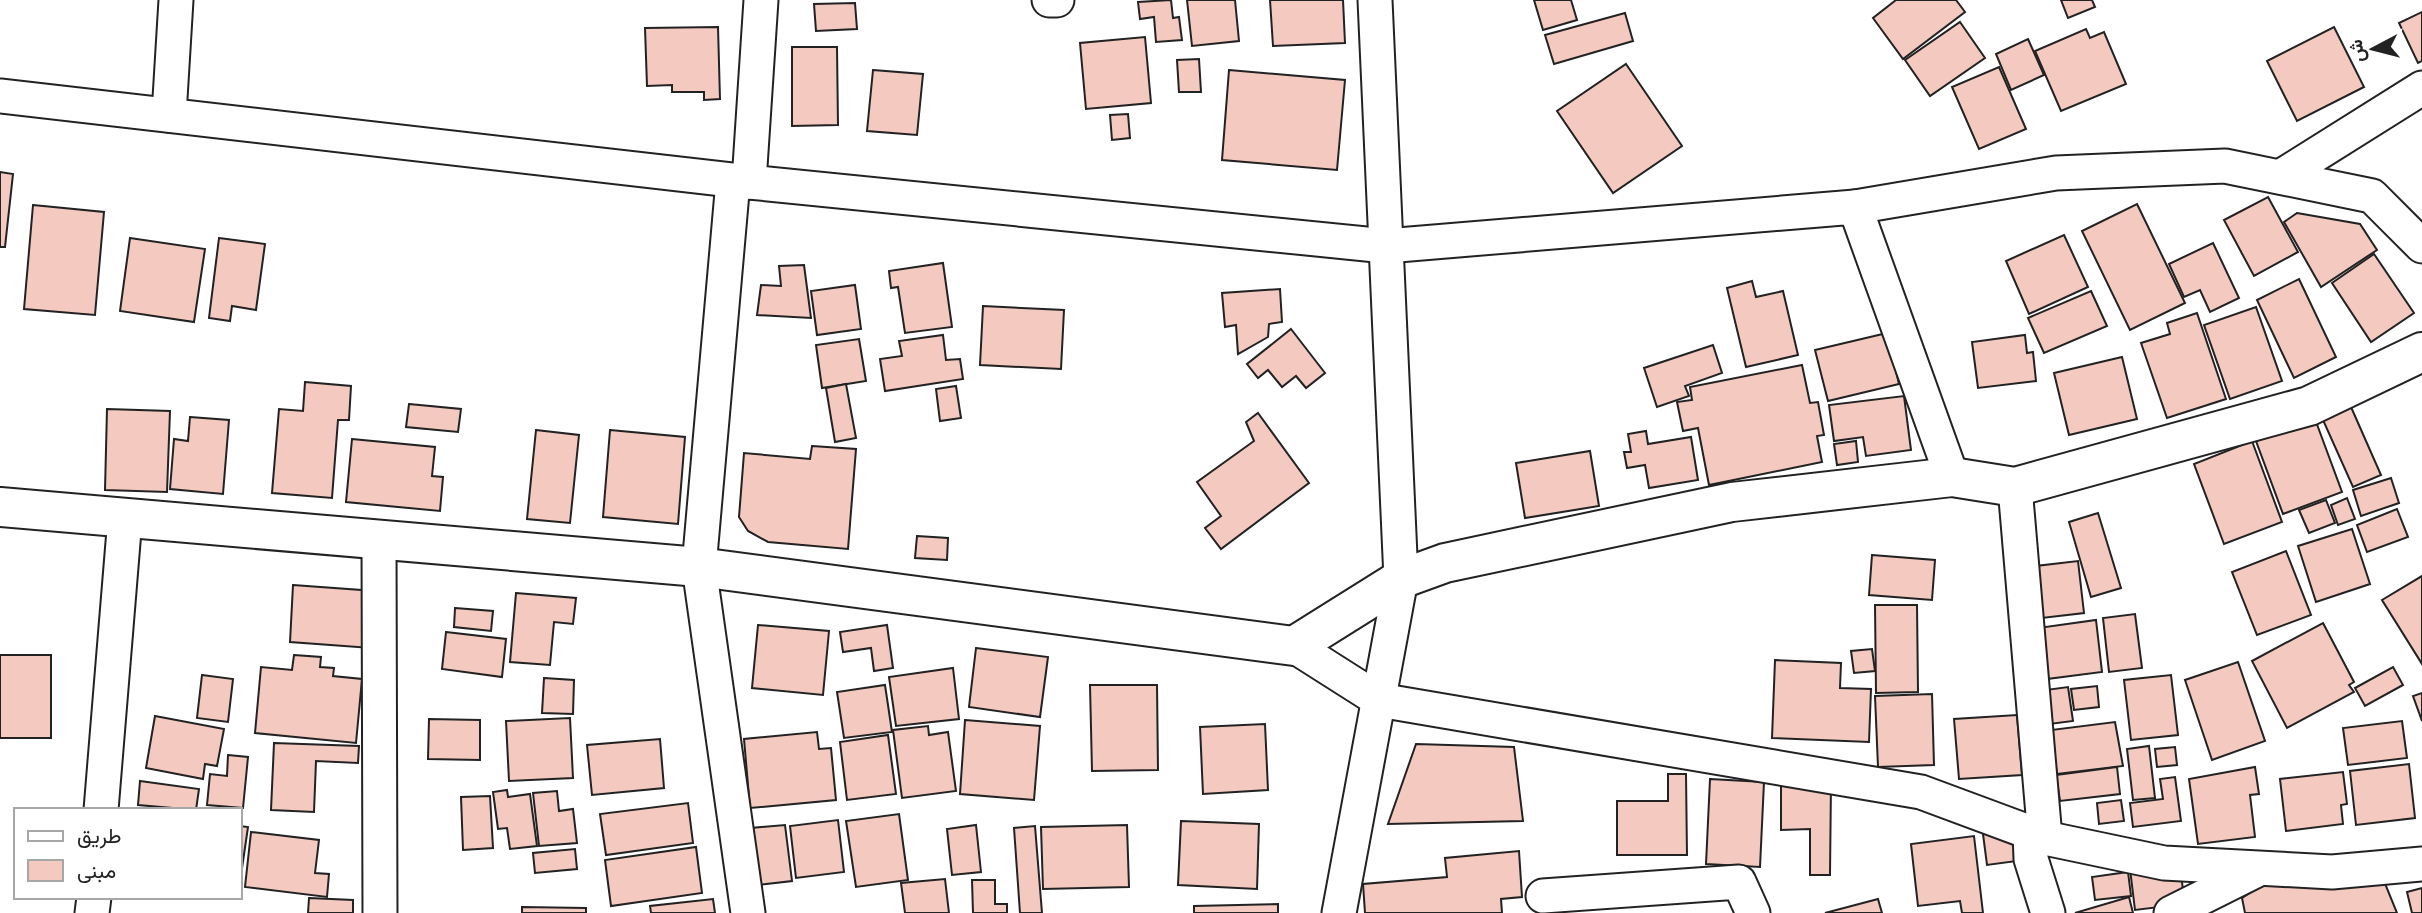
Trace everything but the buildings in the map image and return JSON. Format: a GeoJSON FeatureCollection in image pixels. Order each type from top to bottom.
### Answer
{"type":"FeatureCollection","features":[{"type":"Feature","properties":{"kind":"street"},"geometry":{"type":"LineString","coordinates":[[169,115],[176,0]]}},
{"type":"Feature","properties":{"kind":"street"},"geometry":{"type":"LineString","coordinates":[[748,913],[699,567],[761,0]]}},
{"type":"Feature","properties":{"kind":"street"},"geometry":{"type":"LineString","coordinates":[[1049,0],[1057,0]]}},
{"type":"Feature","properties":{"kind":"street"},"geometry":{"type":"LineString","coordinates":[[1339,913],[1401,579],[1375,0]]}},
{"type":"Feature","properties":{"kind":"street"},"geometry":{"type":"LineString","coordinates":[[2280,177],[2422,88]]}},
{"type":"Feature","properties":{"kind":"street"},"geometry":{"type":"LineString","coordinates":[[0,96],[741,181],[1386,246],[1855,207],[2056,173],[2225,166],[2372,196],[2422,246]]}},
{"type":"Feature","properties":{"kind":"street"},"geometry":{"type":"LineString","coordinates":[[1855,207],[1952,477]]}},
{"type":"Feature","properties":{"kind":"street"},"geometry":{"type":"LineString","coordinates":[[1294,646],[1401,579],[1445,563],[1732,502],[1952,477],[2015,487],[2309,405],[2422,352]]}},
{"type":"Feature","properties":{"kind":"street"},"geometry":{"type":"LineString","coordinates":[[2015,487],[2037,835],[2031,859],[2048,913]]}},
{"type":"Feature","properties":{"kind":"street"},"geometry":{"type":"LineString","coordinates":[[0,507],[699,567],[1294,646],[1378,700],[1921,792],[2037,835],[2164,863],[2332,872],[2422,864]]}},
{"type":"Feature","properties":{"kind":"street"},"geometry":{"type":"LineString","coordinates":[[101,808],[125,518]]}},
{"type":"Feature","properties":{"kind":"street"},"geometry":{"type":"LineString","coordinates":[[379,540],[380,913]]}},
{"type":"Feature","properties":{"kind":"street"},"geometry":{"type":"LineString","coordinates":[[2171,913],[2260,868]]}},
{"type":"Feature","properties":{"kind":"street"},"geometry":{"type":"LineString","coordinates":[[1543,896],[1738,882],[1753,913]]}}]}
